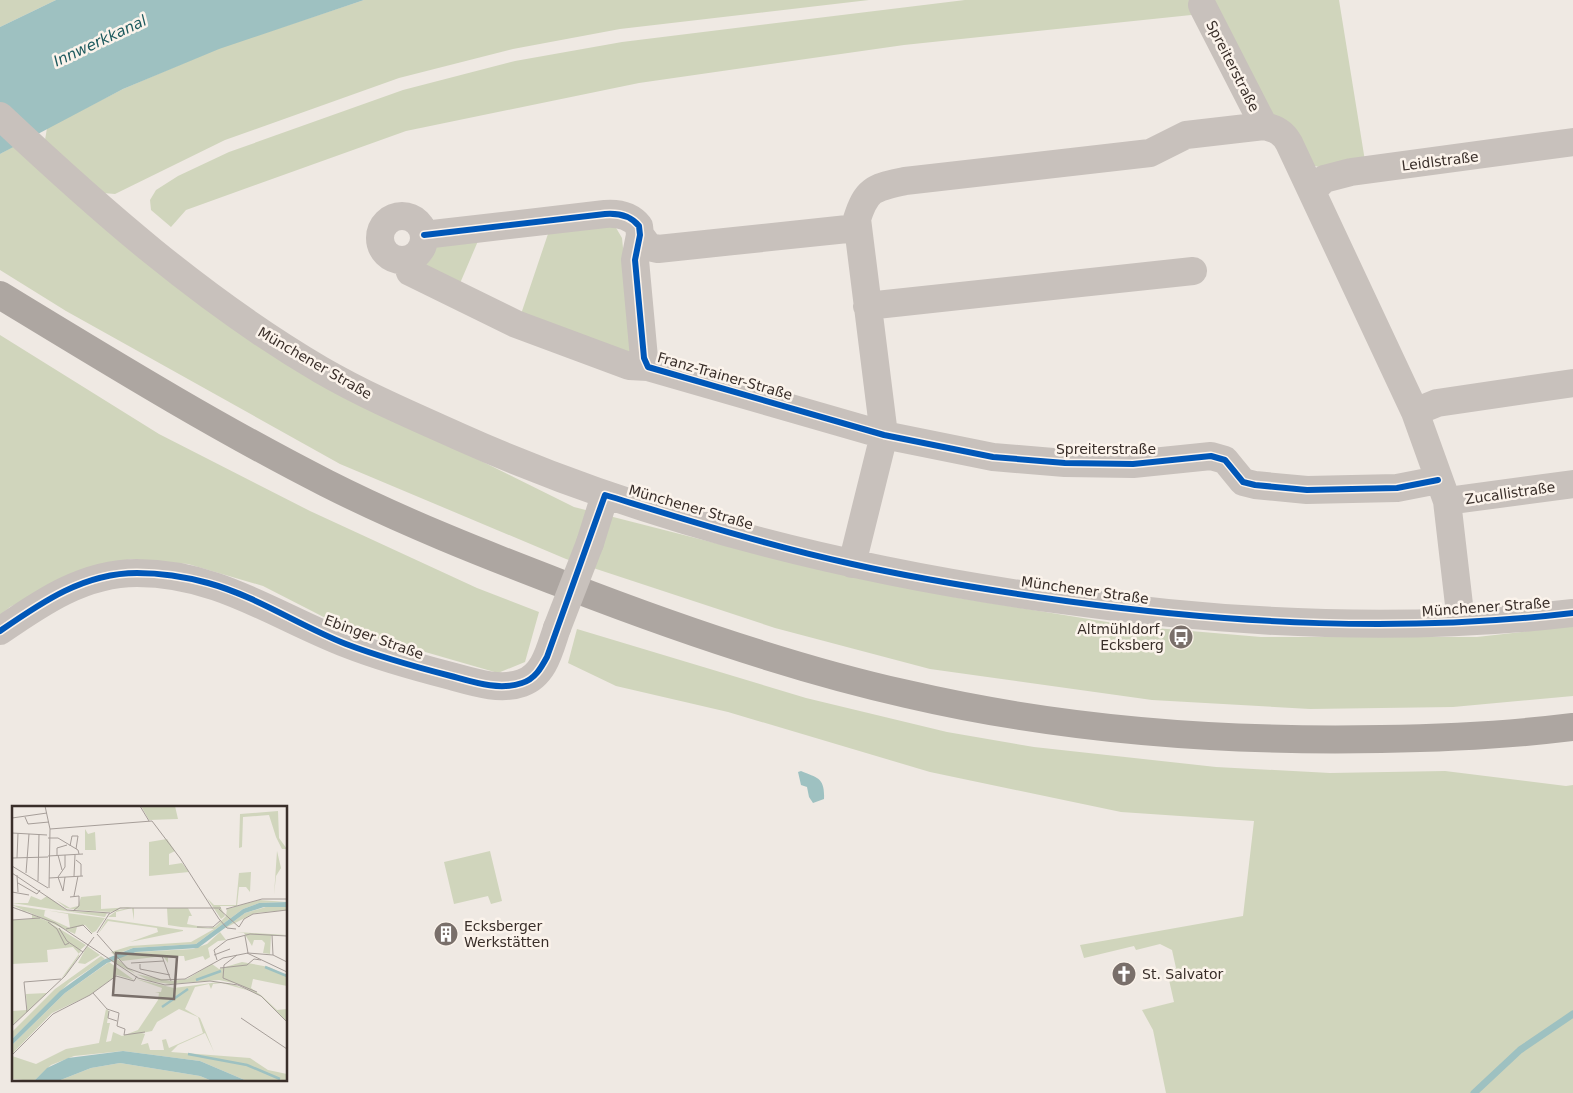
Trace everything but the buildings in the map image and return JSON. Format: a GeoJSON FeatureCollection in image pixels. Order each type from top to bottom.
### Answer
{"type":"FeatureCollection","features":[{"type":"Feature","properties":{"kind":"main road"},"geometry":{"type":"LineString","coordinates":[[0,295],[182,406],[329,485],[491,557],[629,609],[783,660],[907,694],[1048,721],[1192,736],[1325,740],[1443,738],[1536,732],[1573,727]]}},
{"type":"Feature","properties":{"kind":"street","name":"Spreiterstraße"},"geometry":{"type":"LineString","coordinates":[[1202,5],[1264,126]]}},
{"type":"Feature","properties":{"kind":"street","name":"Münchener Straße"},"geometry":{"type":"LineString","coordinates":[[0,116],[85,196],[144,246],[231,311],[323,371],[380,401],[515,461],[605,495],[719,530],[852,564],[989,590],[1138,611],[1297,623],[1410,625],[1573,613]]}},
{"type":"Feature","properties":{"kind":"street","name":"Spreiterstraße"},"geometry":{"type":"LineString","coordinates":[[852,564],[884,435],[857,228],[857,219],[868,194],[888,185],[974,172],[1150,153],[1186,135],[1264,126],[1276,129],[1285,136],[1415,412],[1442,491],[1461,622]]}},
{"type":"Feature","properties":{"kind":"street","name":"Leidlstraße"},"geometry":{"type":"LineString","coordinates":[[1312,191],[1324,179],[1351,172],[1573,142]]}},
{"type":"Feature","properties":{"kind":"street"},"geometry":{"type":"LineString","coordinates":[[406,260],[418,254],[422,248],[424,235],[618,213],[635,221],[639,226],[640,235],[649,247],[658,249],[857,228]]}},
{"type":"Feature","properties":{"kind":"street","name":"Franz-Trainer-Straße"},"geometry":{"type":"LineString","coordinates":[[424,235],[422,227],[411,218],[396,217],[384,226],[380,233],[382,247],[392,258],[406,260],[410,272],[516,324],[629,366],[648,367],[884,435]]}},
{"type":"Feature","properties":{"kind":"street","name":"Franz-Trainer-Straße"},"geometry":{"type":"LineString","coordinates":[[640,235],[635,260],[644,358],[648,367]]}},
{"type":"Feature","properties":{"kind":"street"},"geometry":{"type":"LineString","coordinates":[[867,306],[1193,271]]}},
{"type":"Feature","properties":{"kind":"street"},"geometry":{"type":"LineString","coordinates":[[1415,412],[1437,403],[1573,383]]}},
{"type":"Feature","properties":{"kind":"street","name":"Spreiterstraße"},"geometry":{"type":"LineString","coordinates":[[884,435],[993,457],[1065,463],[1133,464],[1211,456],[1225,460],[1243,482],[1255,485],[1306,490],[1397,488],[1442,491]]}},
{"type":"Feature","properties":{"kind":"street","name":"Zucallistraße"},"geometry":{"type":"LineString","coordinates":[[1442,491],[1573,484]]}},
{"type":"Feature","properties":{"kind":"street","name":"Ebinger Straße"},"geometry":{"type":"LineString","coordinates":[[0,631],[28,611],[86,580],[112,574],[138,573],[174,576],[208,583],[247,598],[346,644],[435,672],[498,686],[522,683],[534,676],[547,657],[590,543],[605,495]]}},
{"type":"Feature","properties":{"kind":"green space"},"geometry":{"type":"Polygon","coordinates":[[[0,0],[56,0],[0,27],[0,0]]]}},
{"type":"Feature","properties":{"kind":"green space"},"geometry":{"type":"Polygon","coordinates":[[[364,0],[869,0],[620,29],[513,49],[399,78],[225,140],[115,194],[103,193],[45,140],[47,128],[123,89],[219,48],[364,0]]]}},
{"type":"Feature","properties":{"kind":"green space"},"geometry":{"type":"Polygon","coordinates":[[[965,0],[1339,0],[1365,161],[1324,168],[1304,159],[1275,124],[1261,100],[1220,12],[904,45],[639,83],[406,131],[186,210],[171,227],[151,210],[150,200],[156,190],[178,176],[229,152],[403,90],[515,61],[622,42],[965,0]]]}},
{"type":"Feature","properties":{"kind":"green space"},"geometry":{"type":"Polygon","coordinates":[[[14,146],[80,205],[465,453],[574,507],[821,570],[959,598],[1132,626],[1261,637],[1477,637],[1573,626],[1573,696],[1453,707],[1310,709],[1152,700],[930,669],[775,628],[566,559],[340,464],[66,311],[0,270],[0,154],[14,146]]]}},
{"type":"Feature","properties":{"kind":"green space"},"geometry":{"type":"Polygon","coordinates":[[[615,226],[622,238],[634,356],[520,317],[550,228],[615,226]]]}},
{"type":"Feature","properties":{"kind":"green space"},"geometry":{"type":"Polygon","coordinates":[[[478,241],[458,288],[424,266],[431,259],[437,245],[478,241]]]}},
{"type":"Feature","properties":{"kind":"green space"},"geometry":{"type":"Polygon","coordinates":[[[0,335],[159,434],[310,511],[477,588],[539,612],[525,662],[498,673],[349,630],[263,586],[188,564],[131,559],[80,572],[10,607],[0,615],[0,335]]]}},
{"type":"Feature","properties":{"kind":"green space"},"geometry":{"type":"Polygon","coordinates":[[[577,629],[806,698],[947,732],[1034,747],[1216,767],[1330,773],[1445,771],[1566,786],[1573,785],[1573,1093],[1166,1093],[1153,1030],[1142,1010],[1174,1002],[1169,980],[1176,968],[1172,950],[1160,944],[1136,950],[1134,946],[1084,958],[1080,945],[1243,916],[1254,821],[1121,812],[930,772],[728,712],[616,686],[568,663],[577,629]]]}},
{"type":"Feature","properties":{"kind":"green space"},"geometry":{"type":"Polygon","coordinates":[[[490,851],[502,901],[491,904],[488,896],[454,904],[444,862],[490,851]]]}},
{"type":"Feature","properties":{"kind":"water","name":"Innwerkkanal"},"geometry":{"type":"Polygon","coordinates":[[[56,0],[364,0],[219,49],[123,89],[0,154],[0,27],[56,0]]]}},
{"type":"Feature","properties":{"kind":"water"},"geometry":{"type":"Polygon","coordinates":[[[801,771],[812,775],[822,783],[824,799],[813,803],[809,797],[807,787],[801,785],[798,772],[801,771]]]}},
{"type":"Feature","properties":{"kind":"waterway"},"geometry":{"type":"LineString","coordinates":[[1474,1093],[1520,1050],[1573,1014]]}},
{"type":"Feature","properties":{"kind":"cycle path"},"geometry":{"type":"LineString","coordinates":[[424,235],[605,214],[619,214],[628,217],[639,226],[640,235],[635,260],[644,358],[648,367],[884,435],[993,457],[1065,463],[1133,464],[1211,456],[1225,460],[1243,482],[1307,490],[1397,488],[1438,480]]}},
{"type":"Feature","properties":{"kind":"cycle path"},"geometry":{"type":"LineString","coordinates":[[0,631],[48,600],[81,584],[118,574],[163,575],[200,581],[243,595],[329,637],[385,657],[477,683],[495,686],[522,683],[534,676],[547,657],[605,495],[759,541],[852,564],[986,589],[1129,609],[1256,620],[1383,624],[1446,623],[1573,613]]}},
{"type":"Feature","properties":{"kind":"place","name":"Altmühldorf, Ecksberg"},"geometry":{"type":"Point","coordinates":[1181,637]}},
{"type":"Feature","properties":{"kind":"place","name":"Ecksberger Werkstätten"},"geometry":{"type":"Point","coordinates":[446,934]}},
{"type":"Feature","properties":{"kind":"place","name":"St. Salvator"},"geometry":{"type":"Point","coordinates":[1124,974]}}]}
